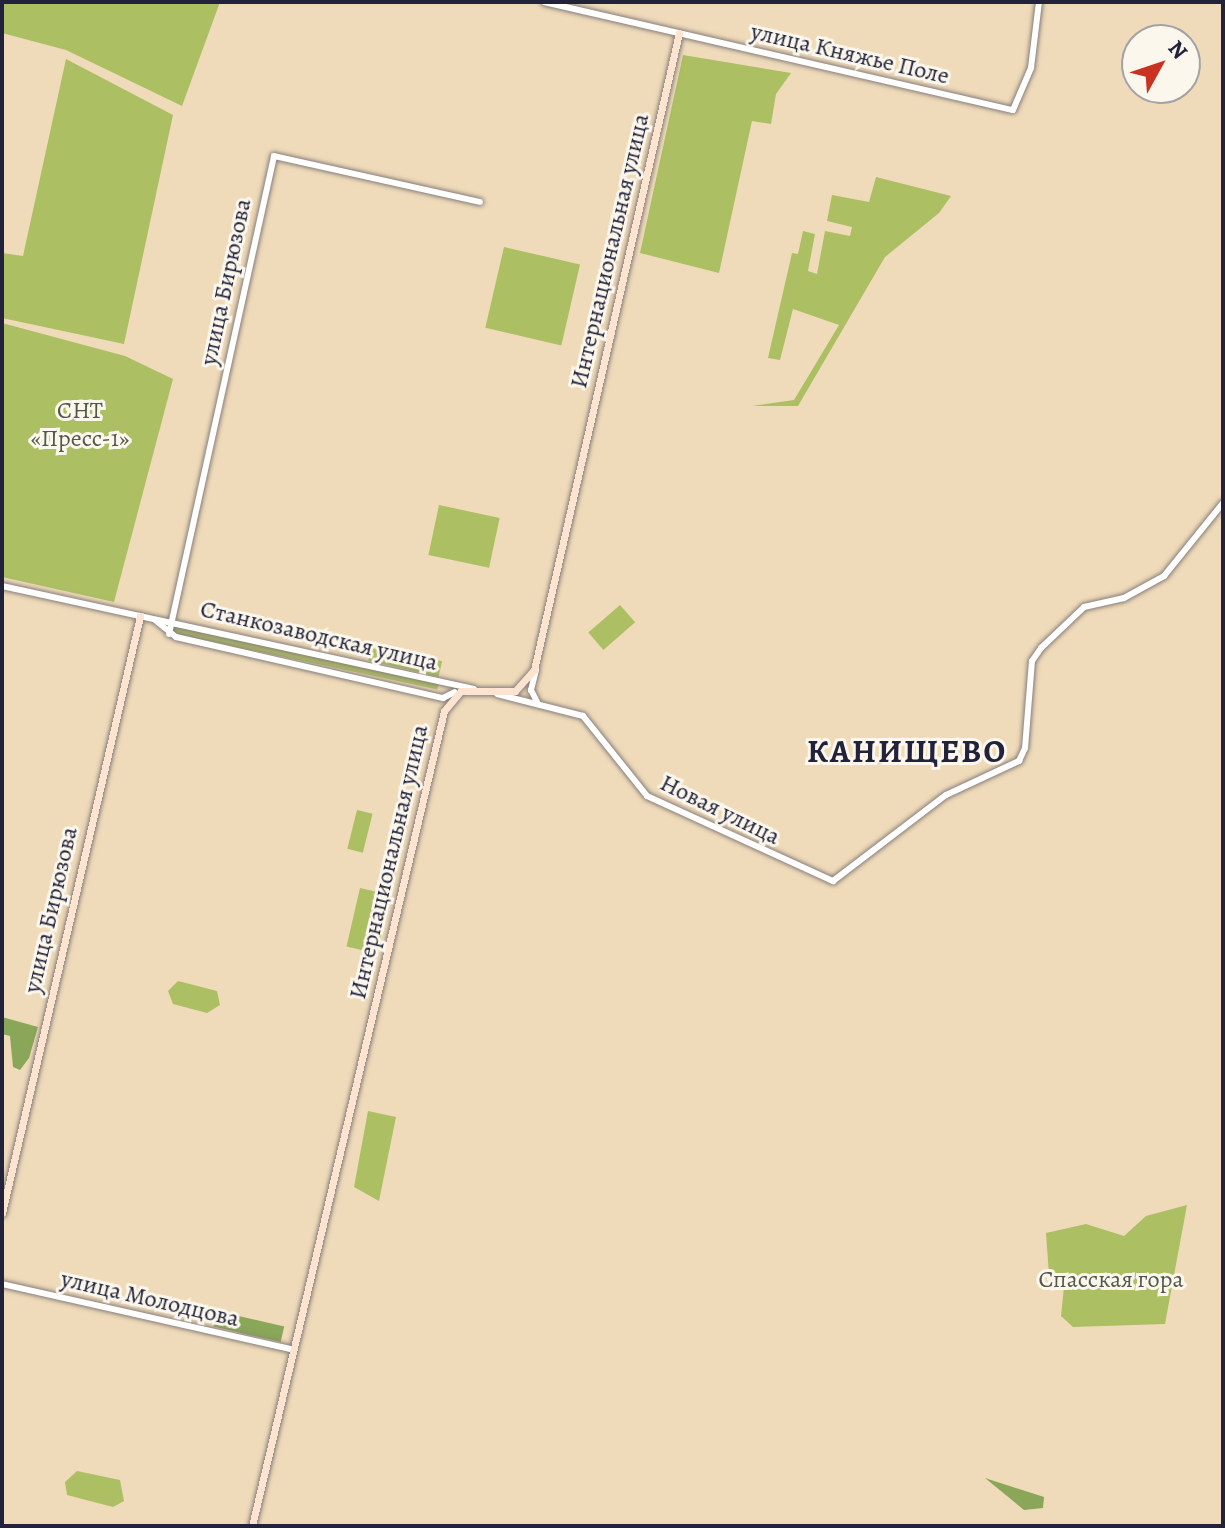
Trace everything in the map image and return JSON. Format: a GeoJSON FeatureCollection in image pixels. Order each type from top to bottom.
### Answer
{"type":"FeatureCollection","features":[{"type":"Feature","properties":{"kind":"main road","name":"Интернациональная улица"},"geometry":{"type":"LineString","coordinates":[[497,694],[523,686],[537,661],[679,33]]}},
{"type":"Feature","properties":{"kind":"main road","name":"улица Бирюзова"},"geometry":{"type":"LineString","coordinates":[[2,1213],[140,616]]}},
{"type":"Feature","properties":{"kind":"main road"},"geometry":{"type":"LineString","coordinates":[[453,696],[477,690],[497,694]]}},
{"type":"Feature","properties":{"kind":"main road","name":"Интернациональная улица"},"geometry":{"type":"LineString","coordinates":[[252,1526],[291,1349],[338,1174],[444,711],[453,696]]}},
{"type":"Feature","properties":{"kind":"street"},"geometry":{"type":"LineString","coordinates":[[544,2],[679,33]]}},
{"type":"Feature","properties":{"kind":"street","name":"улица Княжье Поле"},"geometry":{"type":"LineString","coordinates":[[679,33],[1013,110],[1031,68],[1039,2]]}},
{"type":"Feature","properties":{"kind":"street","name":"улица Бирюзова"},"geometry":{"type":"LineString","coordinates":[[173,623],[274,156],[480,202]]}},
{"type":"Feature","properties":{"kind":"street","name":"Новая улица"},"geometry":{"type":"LineString","coordinates":[[497,694],[587,719],[647,796],[824,881],[842,877],[976,777],[1012,766],[1023,755],[1032,661],[1084,607],[1124,598],[1164,576],[1223,503]]}},
{"type":"Feature","properties":{"kind":"street","name":"Станкозаводская улица"},"geometry":{"type":"LineString","coordinates":[[2,586],[477,690]]}},
{"type":"Feature","properties":{"kind":"street","name":"Станкозаводская улица"},"geometry":{"type":"LineString","coordinates":[[153,619],[169,634],[435,696],[453,696]]}},
{"type":"Feature","properties":{"kind":"street"},"geometry":{"type":"LineString","coordinates":[[169,634],[173,623]]}},
{"type":"Feature","properties":{"kind":"street"},"geometry":{"type":"LineString","coordinates":[[537,661],[531,690],[538,704]]}},
{"type":"Feature","properties":{"kind":"street"},"geometry":{"type":"LineString","coordinates":[[449,684],[453,696]]}},
{"type":"Feature","properties":{"kind":"street"},"geometry":{"type":"LineString","coordinates":[[435,696],[444,711]]}},
{"type":"Feature","properties":{"kind":"street","name":"улица Молодцова"},"geometry":{"type":"LineString","coordinates":[[2,1284],[291,1349]]}},
{"type":"Feature","properties":{"kind":"green space"},"geometry":{"type":"Polygon","coordinates":[[[2,2],[220,2],[182,106],[66,50],[2,33],[2,2]]]}},
{"type":"Feature","properties":{"kind":"green space"},"geometry":{"type":"Polygon","coordinates":[[[683,55],[791,73],[776,94],[771,124],[752,121],[719,273],[640,253],[683,55]]]}},
{"type":"Feature","properties":{"kind":"green space"},"geometry":{"type":"Polygon","coordinates":[[[66,59],[173,115],[124,344],[2,318],[2,253],[23,256],[66,59]]]}},
{"type":"Feature","properties":{"kind":"green space"},"geometry":{"type":"Polygon","coordinates":[[[876,177],[951,196],[939,213],[885,257],[798,406],[752,406],[794,400],[839,325],[793,309],[780,360],[768,358],[792,253],[798,254],[803,231],[815,234],[808,271],[817,274],[825,231],[850,236],[852,227],[827,221],[832,195],[869,202],[876,177]]]}},
{"type":"Feature","properties":{"kind":"green space"},"geometry":{"type":"Polygon","coordinates":[[[504,247],[580,265],[561,345],[485,328],[504,247]]]}},
{"type":"Feature","properties":{"kind":"green space","name":"СНТ «Пресс-1»"},"geometry":{"type":"Polygon","coordinates":[[[2,323],[125,356],[173,379],[114,602],[2,577],[2,323]]]}},
{"type":"Feature","properties":{"kind":"green space"},"geometry":{"type":"Polygon","coordinates":[[[439,505],[500,518],[489,568],[428,555],[439,505]]]}},
{"type":"Feature","properties":{"kind":"green space"},"geometry":{"type":"Polygon","coordinates":[[[620,605],[635,622],[603,650],[588,633],[620,605]]]}},
{"type":"Feature","properties":{"kind":"green space"},"geometry":{"type":"Polygon","coordinates":[[[172,625],[439,682],[437,690],[170,633],[172,625]]]}},
{"type":"Feature","properties":{"kind":"green space"},"geometry":{"type":"Polygon","coordinates":[[[372,645],[442,661],[439,677],[368,661],[372,645]]]}},
{"type":"Feature","properties":{"kind":"green space"},"geometry":{"type":"Polygon","coordinates":[[[357,810],[373,814],[363,853],[347,849],[357,810]]]}},
{"type":"Feature","properties":{"kind":"green space"},"geometry":{"type":"Polygon","coordinates":[[[360,888],[390,895],[377,953],[347,946],[360,888]]]}},
{"type":"Feature","properties":{"kind":"green space"},"geometry":{"type":"Polygon","coordinates":[[[178,981],[217,991],[220,1005],[207,1013],[173,1004],[168,991],[178,981]]]}},
{"type":"Feature","properties":{"kind":"green space"},"geometry":{"type":"Polygon","coordinates":[[[2,1017],[38,1027],[29,1058],[20,1070],[13,1067],[10,1036],[2,1034],[2,1017]]]}},
{"type":"Feature","properties":{"kind":"green space"},"geometry":{"type":"Polygon","coordinates":[[[368,1111],[396,1117],[379,1201],[354,1187],[368,1111]]]}},
{"type":"Feature","properties":{"kind":"green space","name":"Спасская гора"},"geometry":{"type":"Polygon","coordinates":[[[1187,1205],[1165,1324],[1073,1327],[1061,1316],[1064,1287],[1049,1275],[1046,1233],[1086,1224],[1124,1236],[1146,1216],[1187,1205]]]}},
{"type":"Feature","properties":{"kind":"green space"},"geometry":{"type":"Polygon","coordinates":[[[217,1311],[284,1327],[281,1342],[213,1327],[217,1311]]]}},
{"type":"Feature","properties":{"kind":"green space"},"geometry":{"type":"Polygon","coordinates":[[[77,1471],[120,1480],[124,1501],[113,1507],[67,1495],[65,1482],[77,1471]]]}},
{"type":"Feature","properties":{"kind":"green space"},"geometry":{"type":"Polygon","coordinates":[[[985,1478],[1044,1497],[1043,1508],[1024,1510],[985,1478]]]}},
{"type":"Feature","properties":{"kind":"district","name":"КАНИЩЕВО"},"geometry":{"type":"Point","coordinates":[907,751]}}]}
